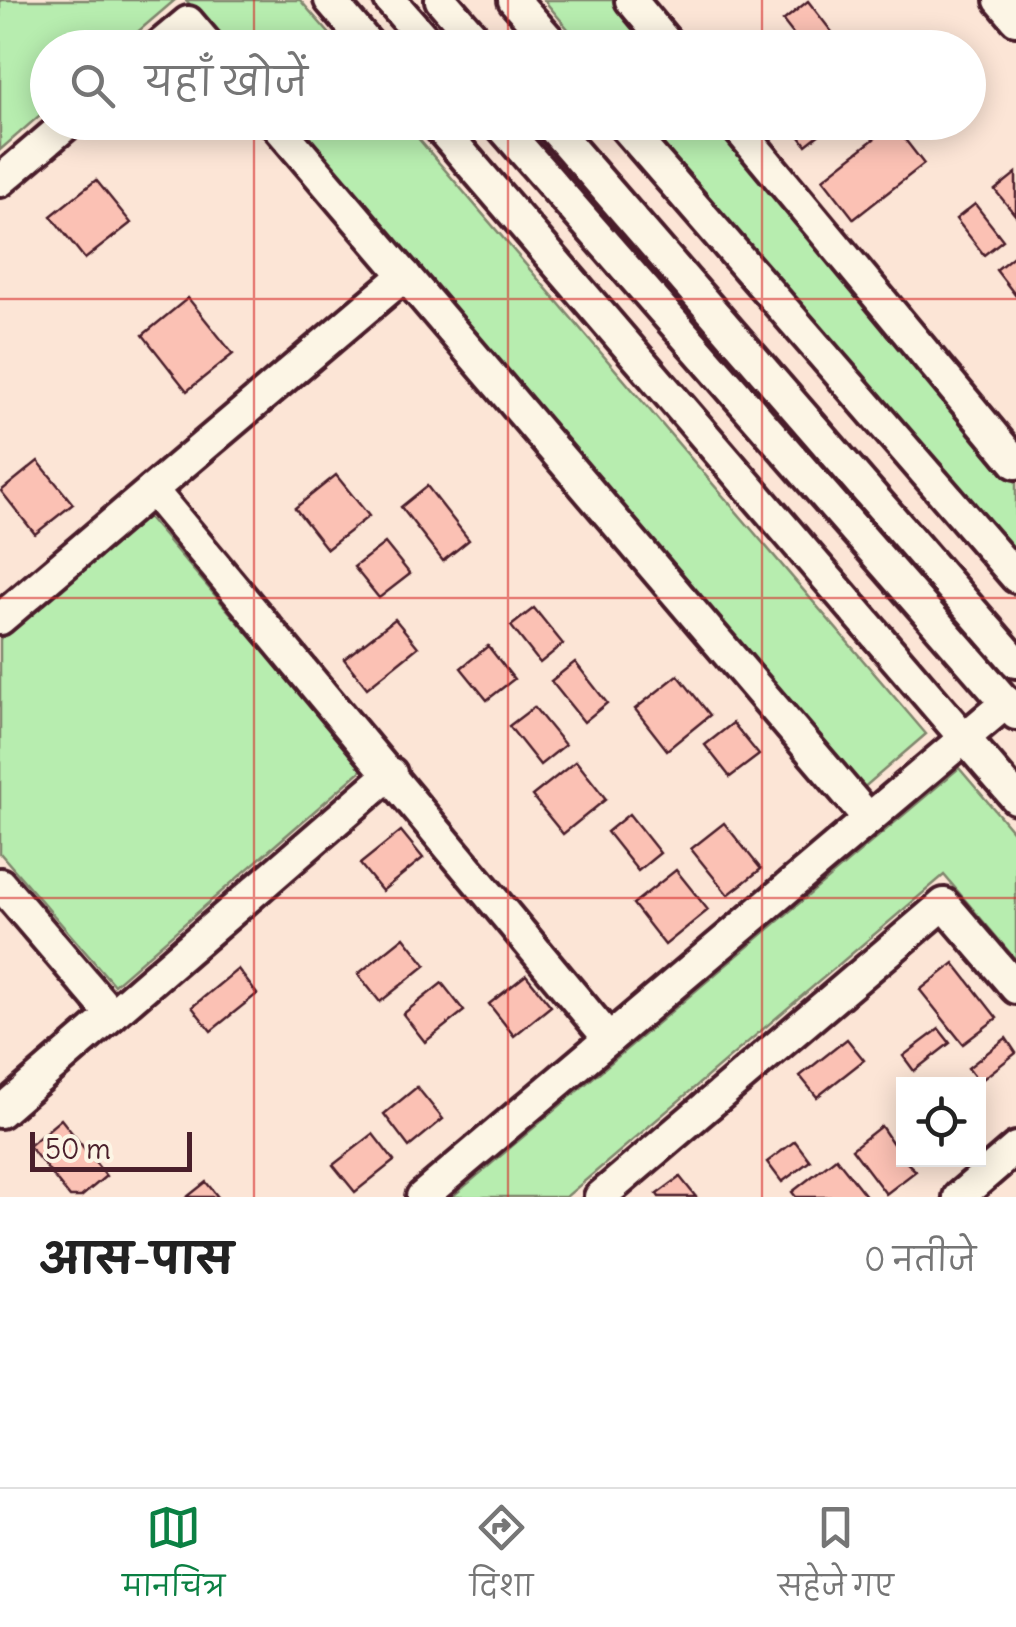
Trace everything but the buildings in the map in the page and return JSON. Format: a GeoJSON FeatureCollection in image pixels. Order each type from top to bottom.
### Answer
{"type":"FeatureCollection","features":[{"type":"Feature","properties":{"kind":"street"},"geometry":{"type":"LineString","coordinates":[[330,0],[356,30]]}},
{"type":"Feature","properties":{"kind":"street"},"geometry":{"type":"LineString","coordinates":[[390,0],[416,30]]}},
{"type":"Feature","properties":{"kind":"street"},"geometry":{"type":"LineString","coordinates":[[441,0],[467,30]]}},
{"type":"Feature","properties":{"kind":"street"},"geometry":{"type":"LineString","coordinates":[[514,0],[540,30]]}},
{"type":"Feature","properties":{"kind":"street"},"geometry":{"type":"LineString","coordinates":[[631,0],[655,30]]}},
{"type":"Feature","properties":{"kind":"street"},"geometry":{"type":"LineString","coordinates":[[0,181],[48,140]]}},
{"type":"Feature","properties":{"kind":"street"},"geometry":{"type":"LineString","coordinates":[[289,140],[869,819]]}},
{"type":"Feature","properties":{"kind":"street"},"geometry":{"type":"LineString","coordinates":[[451,140],[1016,798]]}},
{"type":"Feature","properties":{"kind":"street"},"geometry":{"type":"LineString","coordinates":[[422,1197],[966,737],[1011,708],[514,140]]}},
{"type":"Feature","properties":{"kind":"street"},"geometry":{"type":"LineString","coordinates":[[564,140],[1004,624],[1016,662]]}},
{"type":"Feature","properties":{"kind":"street"},"geometry":{"type":"LineString","coordinates":[[637,140],[1016,578]]}},
{"type":"Feature","properties":{"kind":"street"},"geometry":{"type":"LineString","coordinates":[[748,140],[1016,463]]}},
{"type":"Feature","properties":{"kind":"street"},"geometry":{"type":"LineString","coordinates":[[0,620],[405,276]]}},
{"type":"Feature","properties":{"kind":"street"},"geometry":{"type":"LineString","coordinates":[[152,490],[609,1039]]}},
{"type":"Feature","properties":{"kind":"street"},"geometry":{"type":"LineString","coordinates":[[0,1112],[390,773]]}},
{"type":"Feature","properties":{"kind":"street"},"geometry":{"type":"LineString","coordinates":[[0,884],[112,1014]]}},
{"type":"Feature","properties":{"kind":"street"},"geometry":{"type":"LineString","coordinates":[[600,1197],[944,904],[1016,988]]}},
{"type":"Feature","properties":{"kind":"street"},"geometry":{"type":"LineString","coordinates":[[959,1197],[1016,1148]]}},
{"type":"Feature","properties":{"kind":"green space"},"geometry":{"type":"Polygon","coordinates":[[[0,0],[175,0],[140,30],[30,30],[30,124],[0,150],[0,0]]]}},
{"type":"Feature","properties":{"kind":"green space"},"geometry":{"type":"Polygon","coordinates":[[[186,0],[300,0],[326,30],[212,30],[186,0]]]}},
{"type":"Feature","properties":{"kind":"green space"},"geometry":{"type":"Polygon","coordinates":[[[544,0],[617,0],[642,30],[569,30],[544,0]]]}},
{"type":"Feature","properties":{"kind":"green space"},"geometry":{"type":"Polygon","coordinates":[[[306,140],[419,140],[926,734],[861,790],[306,140]]]}},
{"type":"Feature","properties":{"kind":"green space"},"geometry":{"type":"Polygon","coordinates":[[[660,140],[732,140],[1016,482],[1016,570],[660,140]]]}},
{"type":"Feature","properties":{"kind":"green space"},"geometry":{"type":"Polygon","coordinates":[[[145,514],[364,768],[114,985],[0,853],[0,639],[145,514]]]}},
{"type":"Feature","properties":{"kind":"green space"},"geometry":{"type":"Polygon","coordinates":[[[959,768],[1016,835],[1016,960],[944,875],[566,1197],[452,1197],[959,768]]]}}]}
